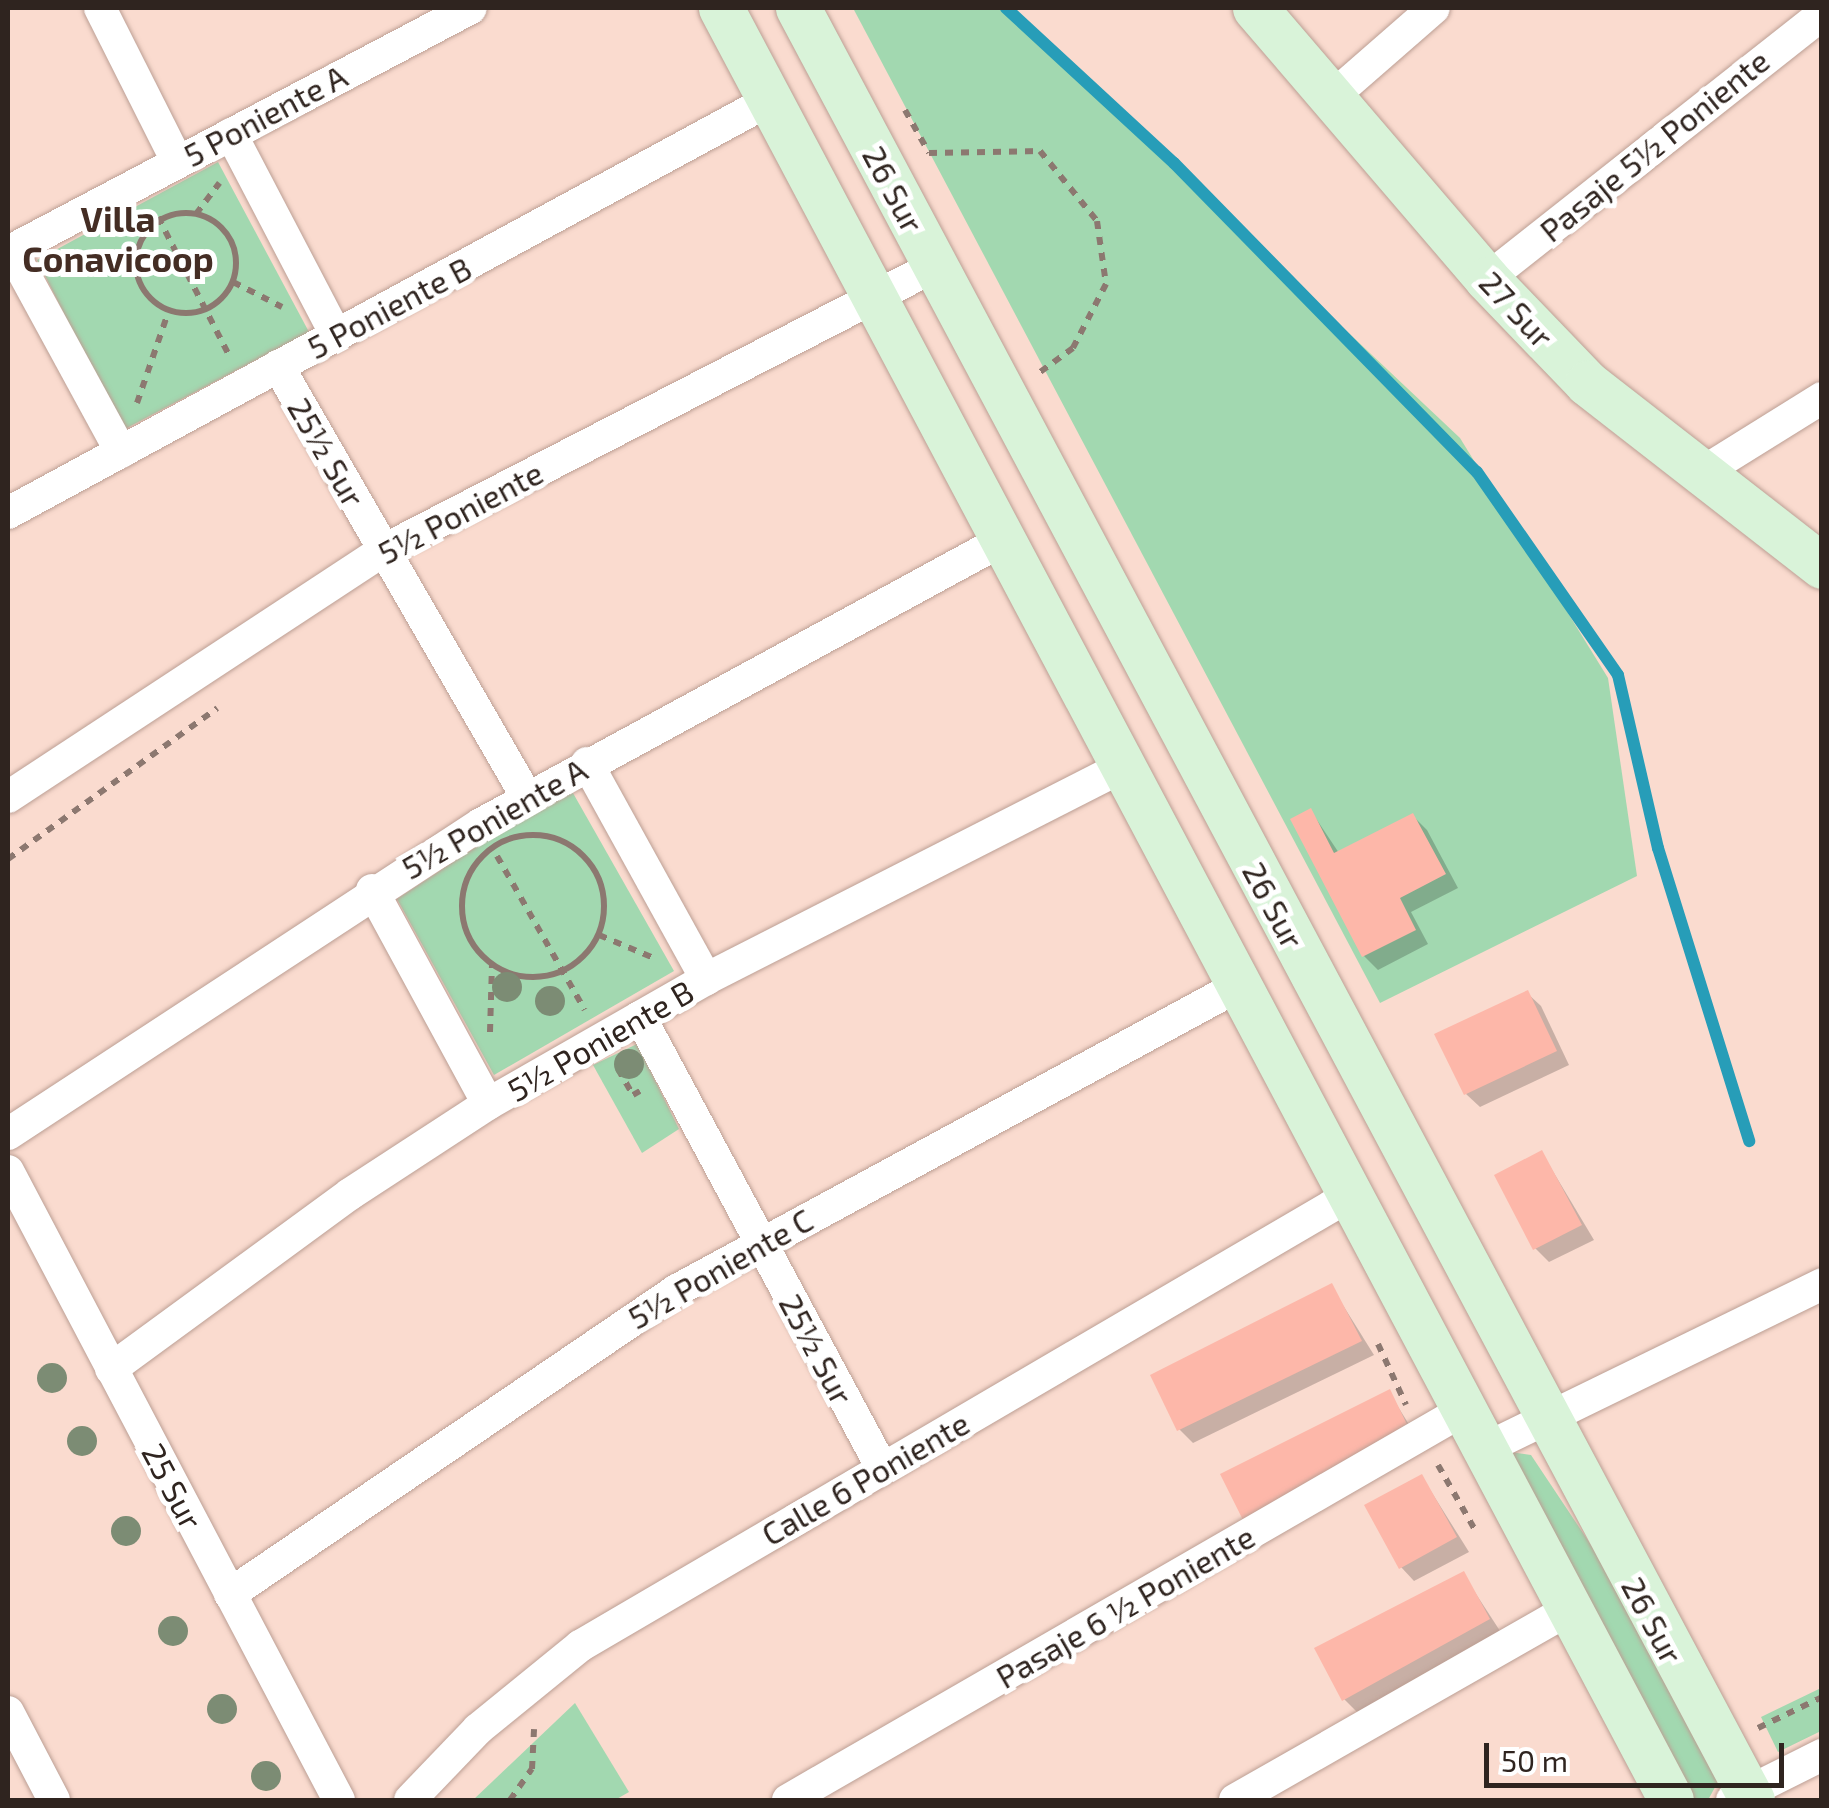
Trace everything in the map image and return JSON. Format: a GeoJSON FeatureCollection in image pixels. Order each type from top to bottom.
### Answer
{"type":"FeatureCollection","features":[{"type":"Feature","properties":{"kind":"street"},"geometry":{"type":"LineString","coordinates":[[100,8],[177,161]]}},
{"type":"Feature","properties":{"kind":"street","name":"5 Poniente A"},"geometry":{"type":"LineString","coordinates":[[9,251],[471,8]]}},
{"type":"Feature","properties":{"kind":"street","name":"26 Sur"},"geometry":{"type":"LineString","coordinates":[[721,8],[1670,1800]]}},
{"type":"Feature","properties":{"kind":"street","name":"26 Sur"},"geometry":{"type":"LineString","coordinates":[[798,8],[1744,1798]]}},
{"type":"Feature","properties":{"kind":"street","name":"27 Sur"},"geometry":{"type":"LineString","coordinates":[[1255,8],[1487,278],[1587,383],[1822,566]]}},
{"type":"Feature","properties":{"kind":"street"},"geometry":{"type":"LineString","coordinates":[[1332,98],[1434,8]]}},
{"type":"Feature","properties":{"kind":"street","name":"Pasaje 5½ Poniente"},"geometry":{"type":"LineString","coordinates":[[1487,278],[1822,14]]}},
{"type":"Feature","properties":{"kind":"street","name":"5 Poniente B"},"geometry":{"type":"LineString","coordinates":[[8,514],[770,100]]}},
{"type":"Feature","properties":{"kind":"street"},"geometry":{"type":"LineString","coordinates":[[230,134],[336,335]]}},
{"type":"Feature","properties":{"kind":"street"},"geometry":{"type":"LineString","coordinates":[[9,251],[121,452]]}},
{"type":"Feature","properties":{"kind":"street","name":"5½ Poniente"},"geometry":{"type":"LineString","coordinates":[[8,797],[384,550],[935,266]]}},
{"type":"Feature","properties":{"kind":"street","name":"25½ Sur"},"geometry":{"type":"LineString","coordinates":[[278,366],[527,797]]}},
{"type":"Feature","properties":{"kind":"street"},"geometry":{"type":"LineString","coordinates":[[1700,474],[1822,398]]}},
{"type":"Feature","properties":{"kind":"street","name":"5½ Poniente A"},"geometry":{"type":"LineString","coordinates":[[8,1134],[372,890],[487,836],[527,797],[1003,540]]}},
{"type":"Feature","properties":{"kind":"street"},"geometry":{"type":"LineString","coordinates":[[587,763],[706,979]]}},
{"type":"Feature","properties":{"kind":"street","name":"5½ Poniente B"},"geometry":{"type":"LineString","coordinates":[[111,1370],[350,1194],[488,1104],[706,979],[1122,766]]}},
{"type":"Feature","properties":{"kind":"street"},"geometry":{"type":"LineString","coordinates":[[372,890],[488,1104]]}},
{"type":"Feature","properties":{"kind":"street","name":"5½ Poniente C"},"geometry":{"type":"LineString","coordinates":[[230,1594],[595,1342],[760,1241],[1238,986]]}},
{"type":"Feature","properties":{"kind":"street","name":"25½ Sur"},"geometry":{"type":"LineString","coordinates":[[640,1018],[882,1468]]}},
{"type":"Feature","properties":{"kind":"street","name":"25 Sur"},"geometry":{"type":"LineString","coordinates":[[8,1171],[339,1800]]}},
{"type":"Feature","properties":{"kind":"street"},"geometry":{"type":"LineString","coordinates":[[1349,1196],[1379,1199],[1444,1227]]}},
{"type":"Feature","properties":{"kind":"street","name":"Calle 6 Poniente"},"geometry":{"type":"LineString","coordinates":[[410,1800],[478,1729],[566,1656],[1349,1196]]}},
{"type":"Feature","properties":{"kind":"street","name":"Pasaje 6 ½ Poniente"},"geometry":{"type":"LineString","coordinates":[[788,1800],[1421,1435],[1472,1431],[1544,1417],[1822,1284]]}},
{"type":"Feature","properties":{"kind":"street"},"geometry":{"type":"LineString","coordinates":[[1236,1800],[1568,1610]]}},
{"type":"Feature","properties":{"kind":"street"},"geometry":{"type":"LineString","coordinates":[[8,1712],[54,1800]]}},
{"type":"Feature","properties":{"kind":"street"},"geometry":{"type":"LineString","coordinates":[[1744,1798],[1822,1754]]}},
{"type":"Feature","properties":{"kind":"path"},"geometry":{"type":"LineString","coordinates":[[928,154],[1040,151],[1097,221],[1106,284],[1073,348],[1020,387]]}},
{"type":"Feature","properties":{"kind":"path"},"geometry":{"type":"LineString","coordinates":[[142,181],[245,385]]}},
{"type":"Feature","properties":{"kind":"path"},"geometry":{"type":"LineString","coordinates":[[178,213],[204,216],[232,243],[233,282],[205,310],[168,310],[148,296],[136,269],[141,239],[160,220],[178,213]]}},
{"type":"Feature","properties":{"kind":"path"},"geometry":{"type":"LineString","coordinates":[[121,452],[168,310]]}},
{"type":"Feature","properties":{"kind":"path"},"geometry":{"type":"LineString","coordinates":[[487,836],[602,1040]]}},
{"type":"Feature","properties":{"kind":"path"},"geometry":{"type":"LineString","coordinates":[[487,836],[548,836],[576,850],[594,868],[603,892],[602,923],[589,951],[564,970],[517,975],[495,965],[473,943],[464,893],[487,836]]}},
{"type":"Feature","properties":{"kind":"path"},"geometry":{"type":"LineString","coordinates":[[1370,1325],[1421,1435],[1477,1532]]}},
{"type":"Feature","properties":{"kind":"path"},"geometry":{"type":"LineString","coordinates":[[510,1800],[532,1769],[534,1719],[519,1732]]}},
{"type":"Feature","properties":{"kind":"green space"},"geometry":{"type":"Polygon","coordinates":[[[853,8],[1004,8],[1460,438],[1608,678],[1637,876],[1380,1003],[853,8]]]}},
{"type":"Feature","properties":{"kind":"green space"},"geometry":{"type":"Polygon","coordinates":[[[218,162],[309,332],[123,430],[37,260],[218,162]]]}},
{"type":"Feature","properties":{"kind":"green space"},"geometry":{"type":"Polygon","coordinates":[[[569,786],[674,971],[494,1075],[397,899],[569,786]]]}},
{"type":"Feature","properties":{"kind":"green space"},"geometry":{"type":"Polygon","coordinates":[[[637,1044],[679,1129],[642,1153],[593,1065],[637,1044]]]}},
{"type":"Feature","properties":{"kind":"green space"},"geometry":{"type":"Polygon","coordinates":[[[1510,1452],[1531,1455],[1609,1572],[1719,1780],[1708,1800],[1686,1800],[1510,1452]]]}},
{"type":"Feature","properties":{"kind":"green space"},"geometry":{"type":"Polygon","coordinates":[[[1821,1688],[1821,1731],[1778,1752],[1761,1717],[1821,1688]]]}},
{"type":"Feature","properties":{"kind":"green space"},"geometry":{"type":"Polygon","coordinates":[[[575,1703],[629,1792],[615,1800],[473,1800],[575,1703]]]}},
{"type":"Feature","properties":{"kind":"building"},"geometry":{"type":"Polygon","coordinates":[[[1311,808],[1334,853],[1413,813],[1446,874],[1400,898],[1416,930],[1362,957],[1290,819],[1311,808]]]}},
{"type":"Feature","properties":{"kind":"building"},"geometry":{"type":"Polygon","coordinates":[[[1528,990],[1557,1051],[1464,1095],[1434,1034],[1528,990]]]}},
{"type":"Feature","properties":{"kind":"building"},"geometry":{"type":"Polygon","coordinates":[[[1542,1150],[1582,1225],[1533,1250],[1494,1175],[1542,1150]]]}},
{"type":"Feature","properties":{"kind":"building"},"geometry":{"type":"Polygon","coordinates":[[[1332,1283],[1362,1341],[1177,1431],[1150,1375],[1332,1283]]]}},
{"type":"Feature","properties":{"kind":"building"},"geometry":{"type":"Polygon","coordinates":[[[1390,1389],[1412,1435],[1244,1522],[1220,1474],[1390,1389]]]}},
{"type":"Feature","properties":{"kind":"building"},"geometry":{"type":"Polygon","coordinates":[[[1422,1474],[1457,1537],[1399,1569],[1364,1505],[1422,1474]]]}},
{"type":"Feature","properties":{"kind":"building"},"geometry":{"type":"Polygon","coordinates":[[[1464,1571],[1490,1619],[1342,1701],[1314,1648],[1464,1571]]]}},
{"type":"Feature","properties":{"kind":"waterway"},"geometry":{"type":"LineString","coordinates":[[1006,8],[1174,163],[1477,472],[1618,675],[1658,848],[1749,1141]]}},
{"type":"Feature","properties":{"kind":"district","name":"Villa Conavicoop"},"geometry":{"type":"Point","coordinates":[118,238]}}]}
